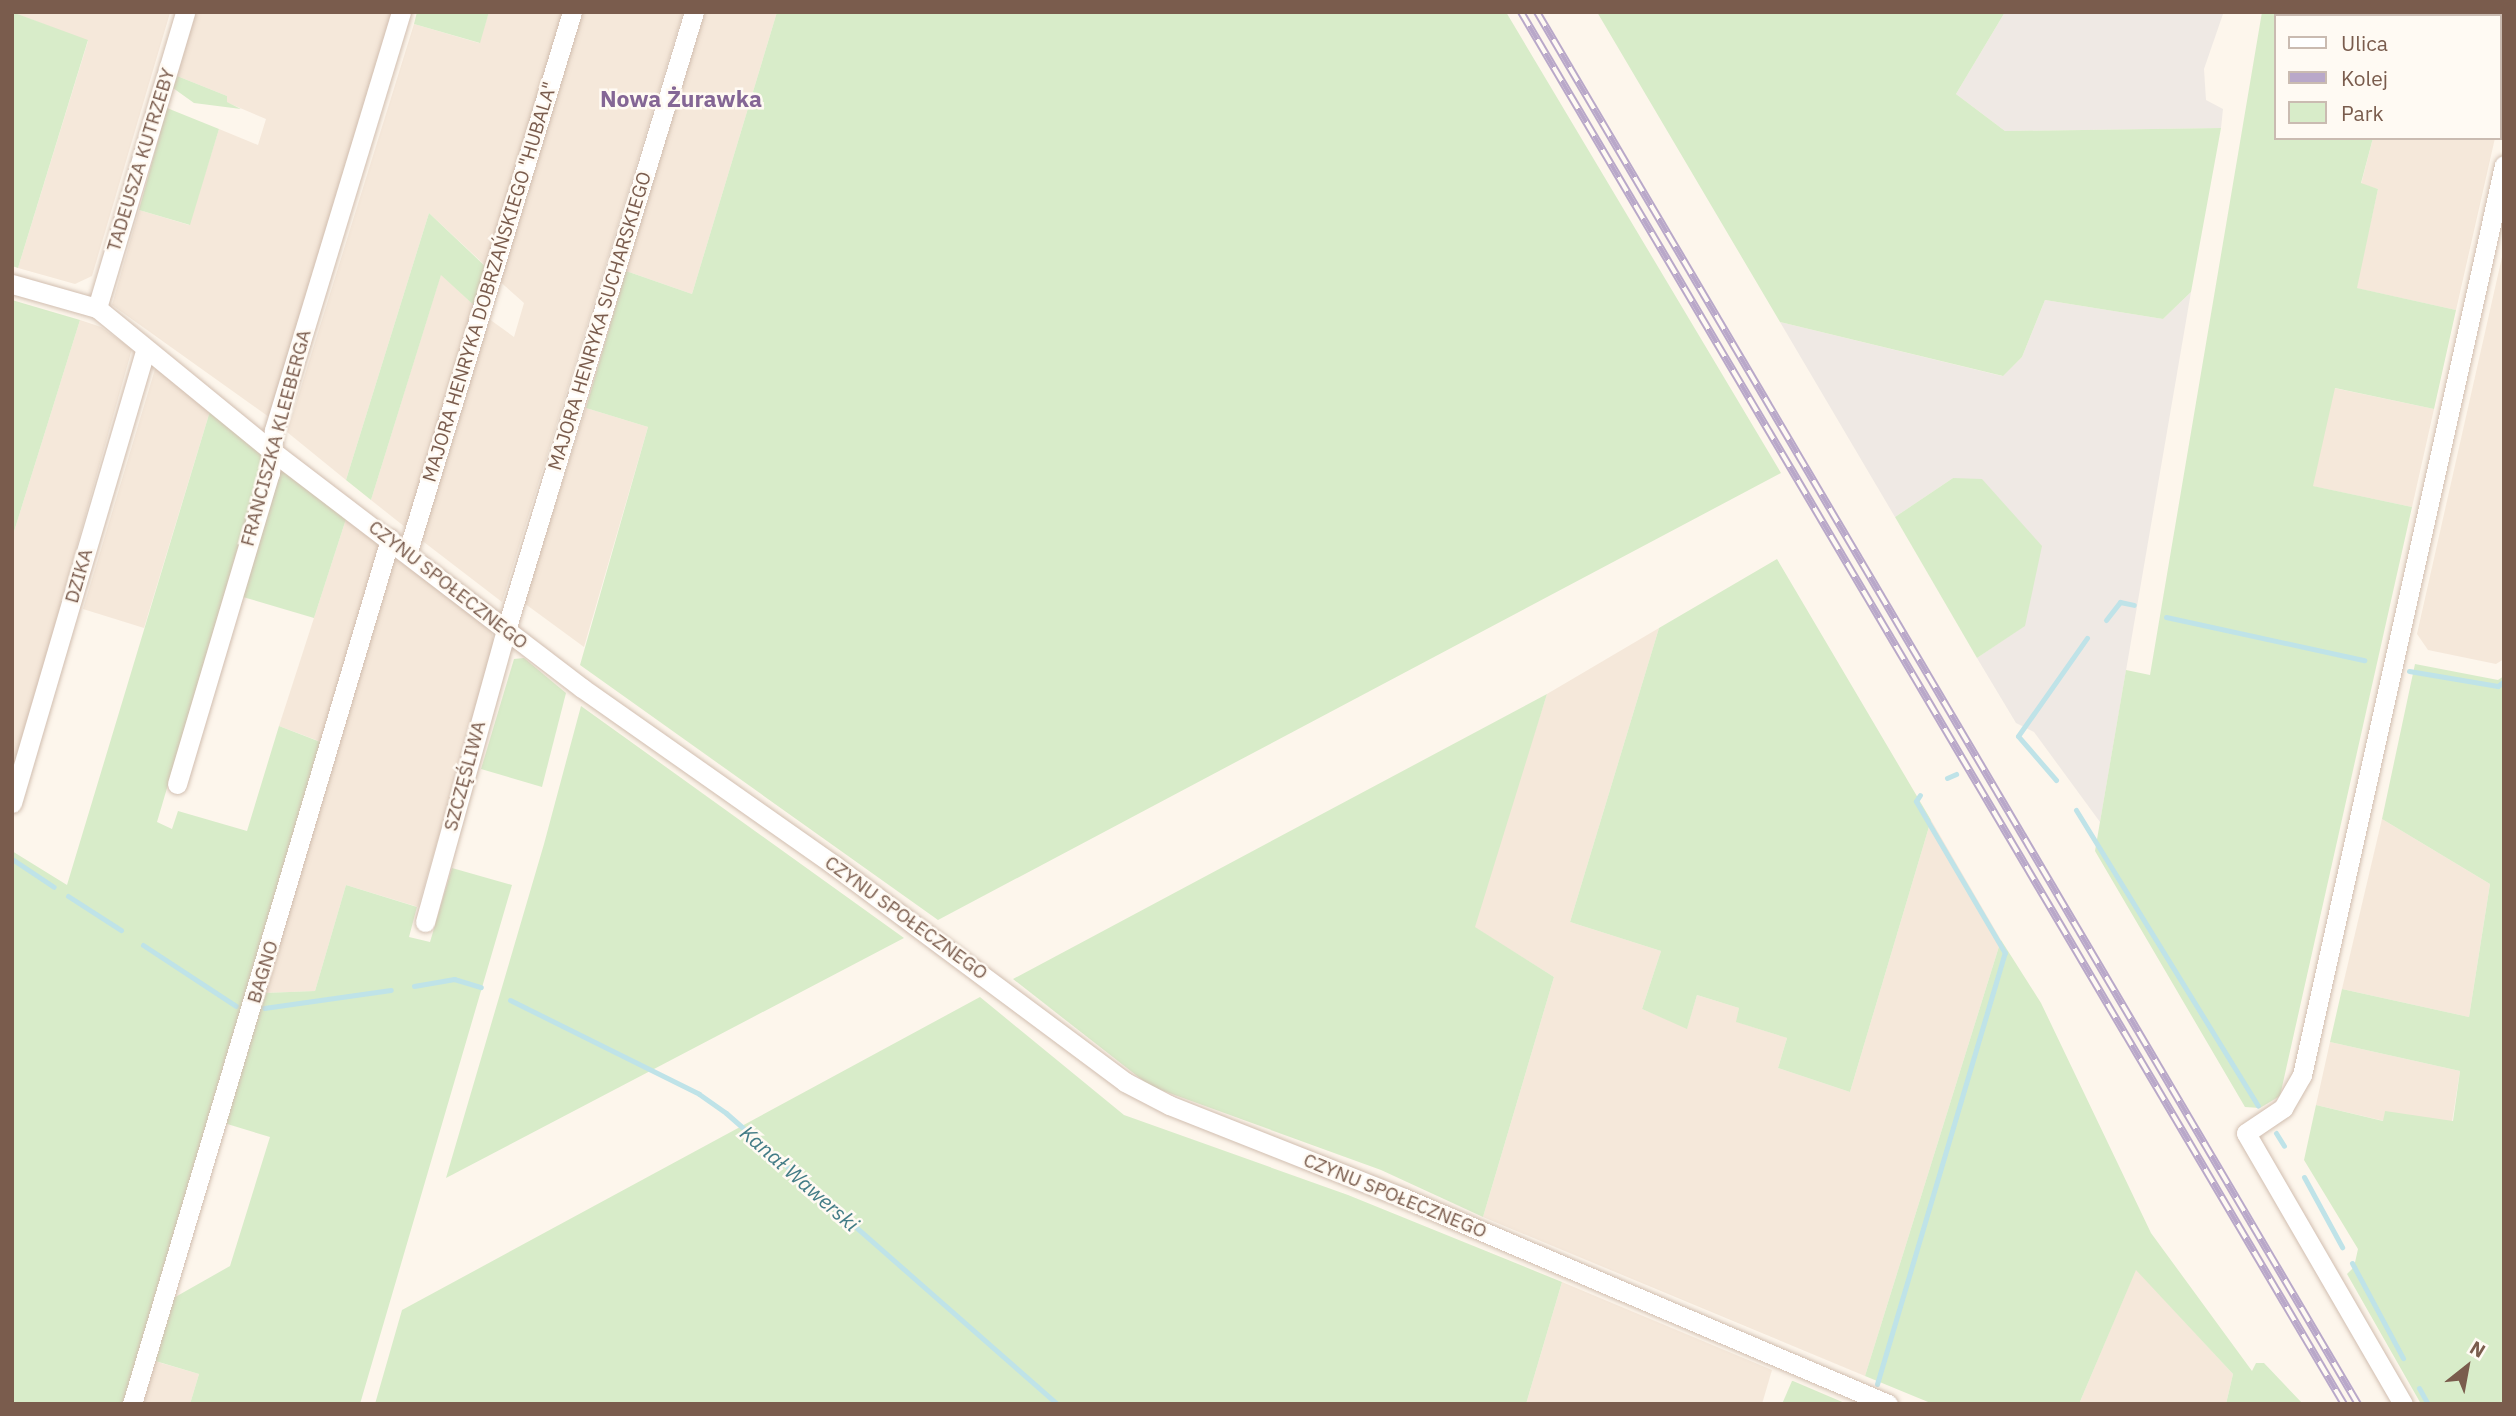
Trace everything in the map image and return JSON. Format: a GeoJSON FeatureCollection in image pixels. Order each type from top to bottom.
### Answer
{"type":"FeatureCollection","features":[{"type":"Feature","properties":{"kind":"street","name":"TADEUSZA KUTRZEBY"},"geometry":{"type":"LineString","coordinates":[[97,308],[185,12]]}},
{"type":"Feature","properties":{"kind":"street","name":"FRANCISZKA KLEEBERGA"},"geometry":{"type":"LineString","coordinates":[[177,784],[272,452],[274,430],[401,12]]}},
{"type":"Feature","properties":{"kind":"street","name":"MAJORA HENRYKA DOBRZAŃSKIEGO \"HUBALA\""},"geometry":{"type":"LineString","coordinates":[[408,551],[572,12]]}},
{"type":"Feature","properties":{"kind":"street","name":"MAJORA HENRYKA SUCHARSKIEGO"},"geometry":{"type":"LineString","coordinates":[[506,630],[694,12]]}},
{"type":"Feature","properties":{"kind":"street"},"geometry":{"type":"LineString","coordinates":[[2403,1404],[2246,1133],[2283,1108],[2302,1074],[2504,165]]}},
{"type":"Feature","properties":{"kind":"street","name":"CZYNU SPOŁECZNEGO"},"geometry":{"type":"LineString","coordinates":[[12,284],[97,308],[272,452],[408,551],[506,630],[1051,1023],[1125,1082],[1169,1105],[1404,1198],[1888,1404]]}},
{"type":"Feature","properties":{"kind":"street","name":"DZIKA"},"geometry":{"type":"LineString","coordinates":[[12,803],[146,349]]}},
{"type":"Feature","properties":{"kind":"street","name":"BAGNO"},"geometry":{"type":"LineString","coordinates":[[132,1404],[390,539]]}},
{"type":"Feature","properties":{"kind":"street","name":"SZCZĘŚLIWA"},"geometry":{"type":"LineString","coordinates":[[425,922],[506,630]]}},
{"type":"Feature","properties":{"kind":"shaded area"},"geometry":{"type":"Polygon","coordinates":[[[196,12],[392,12],[269,417],[112,305],[139,210],[189,225],[219,129],[258,145],[266,119],[226,102],[227,96],[177,76],[196,12]]]}},
{"type":"Feature","properties":{"kind":"shaded area"},"geometry":{"type":"Polygon","coordinates":[[[489,12],[568,12],[490,270],[429,213],[346,480],[287,432],[414,24],[479,43],[489,12]]]}},
{"type":"Feature","properties":{"kind":"shaded area"},"geometry":{"type":"Polygon","coordinates":[[[577,12],[683,12],[502,602],[416,536],[485,316],[514,337],[524,303],[496,278],[577,12]]]}},
{"type":"Feature","properties":{"kind":"shaded area"},"geometry":{"type":"Polygon","coordinates":[[[705,12],[777,12],[692,294],[626,271],[705,12]]]}},
{"type":"Feature","properties":{"kind":"shaded area"},"geometry":{"type":"Polygon","coordinates":[[[2005,12],[2223,14],[2204,69],[2206,100],[2223,109],[2221,128],[2005,131],[1956,94],[2005,12]]]}},
{"type":"Feature","properties":{"kind":"shaded area"},"geometry":{"type":"Polygon","coordinates":[[[2463,12],[2504,12],[2504,42],[2502,14],[2463,12]]]}},
{"type":"Feature","properties":{"kind":"shaded area"},"geometry":{"type":"Polygon","coordinates":[[[14,13],[170,13],[92,276],[75,284],[18,268],[88,41],[14,13]]]}},
{"type":"Feature","properties":{"kind":"shaded area"},"geometry":{"type":"Polygon","coordinates":[[[2372,140],[2495,140],[2456,310],[2356,288],[2378,189],[2361,184],[2372,140]]]}},
{"type":"Feature","properties":{"kind":"shaded area"},"geometry":{"type":"Polygon","coordinates":[[[2504,248],[2504,659],[2496,664],[2428,650],[2417,634],[2504,248]]]}},
{"type":"Feature","properties":{"kind":"shaded area"},"geometry":{"type":"Polygon","coordinates":[[[441,274],[478,309],[410,531],[371,500],[441,274]]]}},
{"type":"Feature","properties":{"kind":"shaded area"},"geometry":{"type":"Polygon","coordinates":[[[2191,292],[2100,822],[2034,732],[2016,723],[1977,658],[2024,626],[1953,478],[1895,517],[1780,322],[2002,376],[2022,357],[2045,300],[2163,319],[2191,292]]]}},
{"type":"Feature","properties":{"kind":"shaded area"},"geometry":{"type":"Polygon","coordinates":[[[80,320],[101,327],[132,349],[12,778],[12,538],[80,320]]]}},
{"type":"Feature","properties":{"kind":"shaded area"},"geometry":{"type":"Polygon","coordinates":[[[156,366],[210,411],[144,628],[83,609],[156,366]]]}},
{"type":"Feature","properties":{"kind":"shaded area"},"geometry":{"type":"Polygon","coordinates":[[[2334,388],[2434,409],[2412,507],[2312,486],[2334,388]]]}},
{"type":"Feature","properties":{"kind":"shaded area"},"geometry":{"type":"Polygon","coordinates":[[[586,408],[648,427],[584,647],[524,603],[586,408]]]}},
{"type":"Feature","properties":{"kind":"shaded area"},"geometry":{"type":"Polygon","coordinates":[[[346,519],[382,547],[324,743],[279,726],[346,519]]]}},
{"type":"Feature","properties":{"kind":"shaded area"},"geometry":{"type":"Polygon","coordinates":[[[394,556],[491,631],[495,645],[418,907],[346,885],[315,991],[264,993],[394,556]]]}},
{"type":"Feature","properties":{"kind":"shaded area"},"geometry":{"type":"Polygon","coordinates":[[[1659,628],[1570,922],[1661,951],[1642,1009],[1687,1028],[1697,995],[1739,1008],[1737,1022],[1787,1038],[1778,1068],[1850,1092],[1931,820],[2001,940],[1865,1376],[1483,1217],[1554,977],[1474,927],[1480,902],[1547,694],[1659,628]]]}},
{"type":"Feature","properties":{"kind":"shaded area"},"geometry":{"type":"Polygon","coordinates":[[[2382,819],[2490,884],[2469,1017],[2342,989],[2382,819]]]}},
{"type":"Feature","properties":{"kind":"shaded area"},"geometry":{"type":"Polygon","coordinates":[[[2330,1042],[2460,1071],[2452,1122],[2385,1112],[2384,1121],[2316,1105],[2330,1042]]]}},
{"type":"Feature","properties":{"kind":"shaded area"},"geometry":{"type":"Polygon","coordinates":[[[2136,1269],[2233,1374],[2226,1404],[2079,1404],[2136,1269]]]}},
{"type":"Feature","properties":{"kind":"shaded area"},"geometry":{"type":"Polygon","coordinates":[[[1562,1282],[1772,1370],[1762,1404],[1526,1404],[1562,1282]]]}},
{"type":"Feature","properties":{"kind":"shaded area"},"geometry":{"type":"Polygon","coordinates":[[[151,1360],[199,1374],[190,1404],[139,1404],[151,1360]]]}},
{"type":"Feature","properties":{"kind":"green space"},"geometry":{"type":"Polygon","coordinates":[[[12,12],[88,40],[18,268],[12,266],[12,12]]]}},
{"type":"Feature","properties":{"kind":"green space"},"geometry":{"type":"Polygon","coordinates":[[[417,12],[489,12],[480,43],[414,24],[417,12]]]}},
{"type":"Feature","properties":{"kind":"green space"},"geometry":{"type":"Polygon","coordinates":[[[777,12],[1506,12],[1781,473],[938,920],[580,665],[648,427],[586,408],[626,271],[692,294],[777,12]]]}},
{"type":"Feature","properties":{"kind":"green space"},"geometry":{"type":"Polygon","coordinates":[[[1597,12],[2005,12],[1956,94],[2005,131],[2221,128],[2191,292],[2163,319],[2045,300],[2022,357],[2003,376],[1780,322],[1597,12]]]}},
{"type":"Feature","properties":{"kind":"green space"},"geometry":{"type":"Polygon","coordinates":[[[2262,12],[2290,14],[2274,14],[2274,140],[2372,140],[2361,183],[2378,189],[2357,288],[2456,310],[2434,409],[2335,388],[2313,486],[2412,507],[2280,1096],[2260,1108],[2245,1107],[2095,851],[2126,670],[2150,675],[2262,12]]]}},
{"type":"Feature","properties":{"kind":"green space"},"geometry":{"type":"Polygon","coordinates":[[[2343,12],[2408,12],[2375,14],[2343,12]]]}},
{"type":"Feature","properties":{"kind":"green space"},"geometry":{"type":"Polygon","coordinates":[[[177,76],[227,96],[227,102],[241,109],[194,103],[173,88],[177,76]]]}},
{"type":"Feature","properties":{"kind":"green space"},"geometry":{"type":"Polygon","coordinates":[[[167,108],[219,129],[190,225],[139,210],[167,108]]]}},
{"type":"Feature","properties":{"kind":"green space"},"geometry":{"type":"Polygon","coordinates":[[[429,213],[487,268],[478,309],[441,275],[371,500],[346,480],[429,213]]]}},
{"type":"Feature","properties":{"kind":"green space"},"geometry":{"type":"Polygon","coordinates":[[[12,300],[80,320],[12,538],[12,300]]]}},
{"type":"Feature","properties":{"kind":"green space"},"geometry":{"type":"Polygon","coordinates":[[[210,411],[265,456],[157,822],[172,829],[178,811],[247,831],[279,726],[323,743],[123,1404],[12,1404],[12,851],[67,885],[210,411]]]}},
{"type":"Feature","properties":{"kind":"green space"},"geometry":{"type":"Polygon","coordinates":[[[281,470],[346,519],[314,618],[243,597],[281,470]]]}},
{"type":"Feature","properties":{"kind":"green space"},"geometry":{"type":"Polygon","coordinates":[[[1953,478],[1982,479],[2042,546],[2025,626],[1977,658],[1895,517],[1953,478]]]}},
{"type":"Feature","properties":{"kind":"green space"},"geometry":{"type":"Polygon","coordinates":[[[1777,559],[1931,820],[1850,1092],[1778,1068],[1787,1038],[1736,1022],[1739,1008],[1697,995],[1687,1029],[1642,1009],[1661,951],[1570,922],[1659,628],[1777,559]]]}},
{"type":"Feature","properties":{"kind":"green space"},"geometry":{"type":"Polygon","coordinates":[[[524,658],[566,693],[542,787],[481,769],[514,659],[524,658]]]}},
{"type":"Feature","properties":{"kind":"green space"},"geometry":{"type":"Polygon","coordinates":[[[2415,664],[2498,680],[2504,676],[2504,1404],[2421,1404],[2347,1274],[2354,1267],[2358,1249],[2304,1160],[2316,1105],[2383,1121],[2385,1111],[2453,1121],[2460,1071],[2330,1042],[2342,989],[2469,1017],[2490,884],[2382,819],[2415,664]]]}},
{"type":"Feature","properties":{"kind":"green space"},"geometry":{"type":"Polygon","coordinates":[[[1547,694],[1475,927],[1554,977],[1483,1217],[1381,1170],[1150,1086],[1013,979],[1547,694]]]}},
{"type":"Feature","properties":{"kind":"green space"},"geometry":{"type":"Polygon","coordinates":[[[581,706],[904,938],[446,1178],[544,844],[581,706]]]}},
{"type":"Feature","properties":{"kind":"green space"},"geometry":{"type":"Polygon","coordinates":[[[452,868],[512,885],[360,1404],[190,1404],[199,1374],[152,1360],[170,1300],[230,1266],[270,1137],[224,1123],[264,993],[315,991],[346,885],[417,907],[409,937],[430,942],[452,868]]]}},
{"type":"Feature","properties":{"kind":"green space"},"geometry":{"type":"Polygon","coordinates":[[[2001,940],[2041,1003],[2151,1233],[2252,1371],[2256,1363],[2264,1363],[2303,1404],[2226,1404],[2233,1374],[2136,1270],[2079,1404],[1933,1404],[1865,1376],[2001,940]]]}},
{"type":"Feature","properties":{"kind":"green space"},"geometry":{"type":"Polygon","coordinates":[[[980,997],[1124,1115],[1348,1195],[1562,1282],[1526,1404],[375,1404],[402,1310],[980,997]]]}},
{"type":"Feature","properties":{"kind":"green space"},"geometry":{"type":"Polygon","coordinates":[[[1793,1381],[1847,1404],[1782,1404],[1793,1381]]]}},
{"type":"Feature","properties":{"kind":"waterway"},"geometry":{"type":"LineString","coordinates":[[2106,620],[2120,602],[2134,605]]}},
{"type":"Feature","properties":{"kind":"waterway"},"geometry":{"type":"LineString","coordinates":[[2166,617],[2364,660]]}},
{"type":"Feature","properties":{"kind":"waterway"},"geometry":{"type":"LineString","coordinates":[[2056,780],[2018,736],[2087,638]]}},
{"type":"Feature","properties":{"kind":"waterway"},"geometry":{"type":"LineString","coordinates":[[2409,671],[2498,686],[2504,681]]}},
{"type":"Feature","properties":{"kind":"waterway"},"geometry":{"type":"LineString","coordinates":[[1947,778],[1956,774]]}},
{"type":"Feature","properties":{"kind":"waterway"},"geometry":{"type":"LineString","coordinates":[[1877,1384],[2005,953],[1916,801],[1920,795]]}},
{"type":"Feature","properties":{"kind":"waterway"},"geometry":{"type":"LineString","coordinates":[[2076,810],[2258,1106]]}},
{"type":"Feature","properties":{"kind":"waterway","name":"Kanał Wawerski"},"geometry":{"type":"LineString","coordinates":[[12,859],[54,887]]}},
{"type":"Feature","properties":{"kind":"waterway","name":"Kanał Wawerski"},"geometry":{"type":"LineString","coordinates":[[68,896],[121,930]]}},
{"type":"Feature","properties":{"kind":"waterway","name":"Kanał Wawerski"},"geometry":{"type":"LineString","coordinates":[[143,945],[236,1006]]}},
{"type":"Feature","properties":{"kind":"waterway","name":"Kanał Wawerski"},"geometry":{"type":"LineString","coordinates":[[414,986],[454,979],[481,987]]}},
{"type":"Feature","properties":{"kind":"waterway","name":"Kanał Wawerski"},"geometry":{"type":"LineString","coordinates":[[264,1008],[391,990]]}},
{"type":"Feature","properties":{"kind":"waterway","name":"Kanał Wawerski"},"geometry":{"type":"LineString","coordinates":[[510,1000],[699,1094],[726,1113],[1057,1404]]}},
{"type":"Feature","properties":{"kind":"waterway"},"geometry":{"type":"LineString","coordinates":[[2276,1133],[2284,1146]]}},
{"type":"Feature","properties":{"kind":"waterway"},"geometry":{"type":"LineString","coordinates":[[2304,1177],[2342,1247]]}},
{"type":"Feature","properties":{"kind":"waterway"},"geometry":{"type":"LineString","coordinates":[[2352,1263],[2403,1358]]}},
{"type":"Feature","properties":{"kind":"waterway"},"geometry":{"type":"LineString","coordinates":[[2419,1388],[2428,1404]]}},
{"type":"Feature","properties":{"kind":"railway"},"geometry":{"type":"LineString","coordinates":[[1521,12],[2344,1404]]}},
{"type":"Feature","properties":{"kind":"railway"},"geometry":{"type":"LineString","coordinates":[[1537,12],[2358,1404]]}},
{"type":"Feature","properties":{"kind":"district","name":"Nowa Żurawka"},"geometry":{"type":"Point","coordinates":[681,98]}}]}
